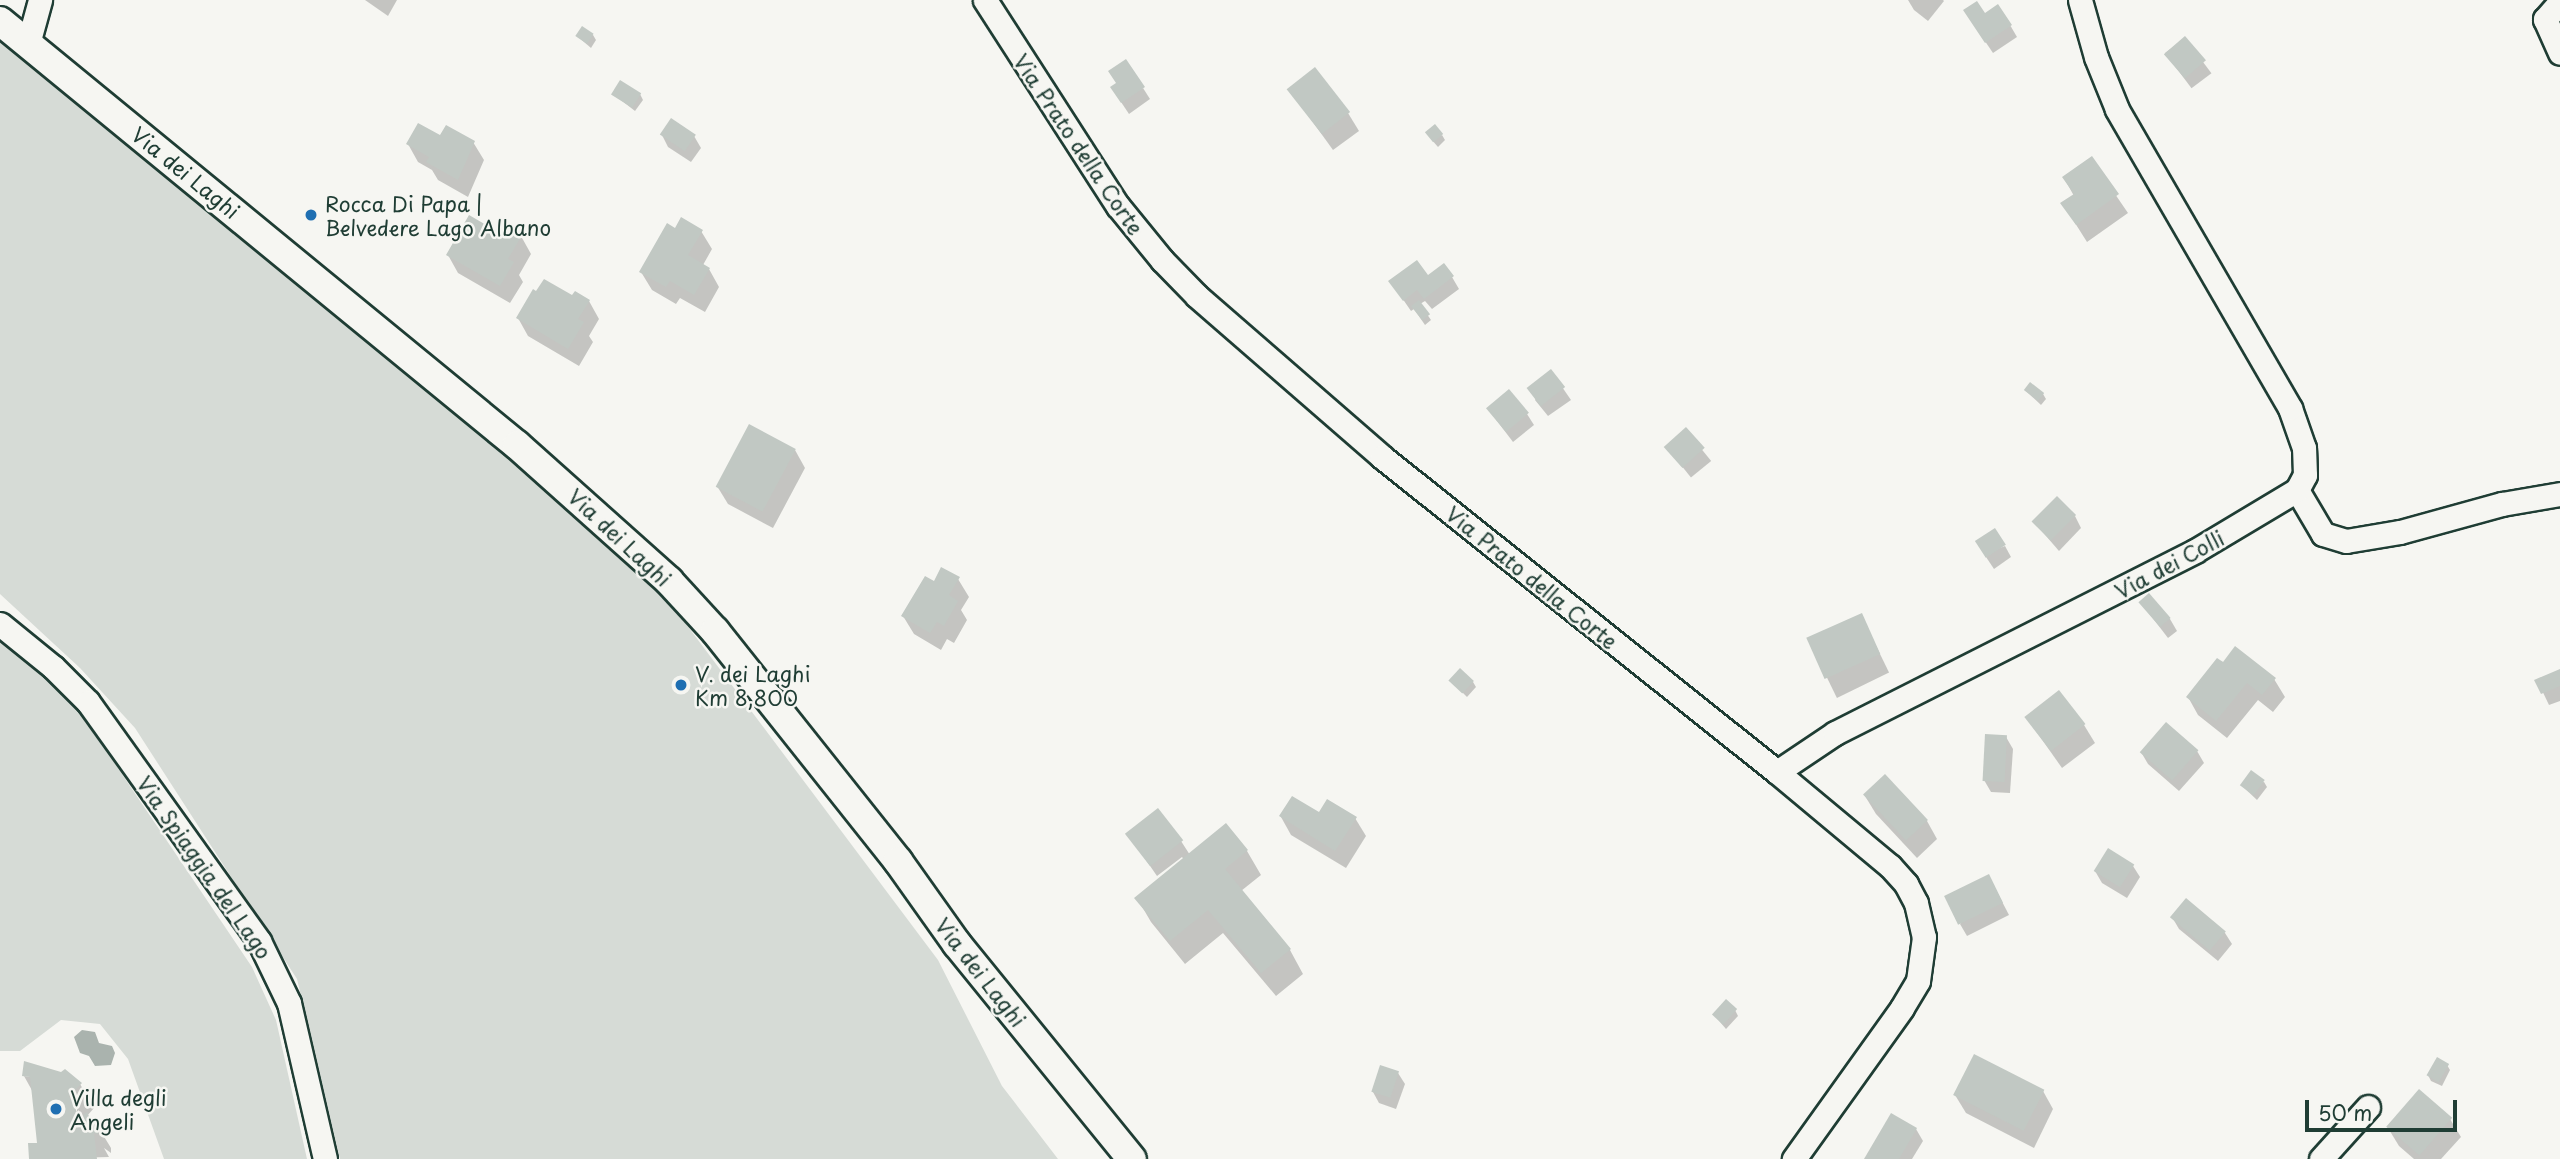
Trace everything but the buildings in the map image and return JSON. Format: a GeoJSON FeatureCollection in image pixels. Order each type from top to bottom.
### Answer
{"type":"FeatureCollection","features":[{"type":"Feature","properties":{"kind":"main road","name":"Via dei Laghi"},"geometry":{"type":"LineString","coordinates":[[0,21],[517,445],[669,581],[715,631],[898,861],[957,944],[1132,1159]]}},
{"type":"Feature","properties":{"kind":"street"},"geometry":{"type":"LineString","coordinates":[[28,44],[40,0]]}},
{"type":"Feature","properties":{"kind":"street","name":"Via Prato della Corte"},"geometry":{"type":"LineString","coordinates":[[985,0],[1102,185],[1146,242],[1188,287],[1382,457],[1777,772],[1899,876],[1916,903],[1924,937],[1921,968],[1913,992],[1794,1159]]}},
{"type":"Feature","properties":{"kind":"street"},"geometry":{"type":"LineString","coordinates":[[2080,0],[2096,57],[2117,109],[2290,408],[2304,448],[2306,464],[2305,475],[2297,490],[2323,534],[2346,541],[2400,532],[2502,504],[2560,494]]}},
{"type":"Feature","properties":{"kind":"street"},"geometry":{"type":"LineString","coordinates":[[2560,2],[2545,19],[2560,53]]}},
{"type":"Feature","properties":{"kind":"street","name":"Via dei Colli"},"geometry":{"type":"LineString","coordinates":[[1777,772],[1835,733],[2196,551],[2297,490]]}},
{"type":"Feature","properties":{"kind":"street","name":"Via Spiaggia del Lago"},"geometry":{"type":"LineString","coordinates":[[0,624],[61,675],[96,713],[230,897],[264,949],[289,1003],[325,1159]]}},
{"type":"Feature","properties":{"kind":"street"},"geometry":{"type":"LineString","coordinates":[[2321,1159],[2368,1107]]}},
{"type":"Feature","properties":{"kind":"shaded area"},"geometry":{"type":"Polygon","coordinates":[[[0,39],[393,355],[591,524],[662,592],[938,960],[1002,1086],[1058,1159],[340,1159],[297,979],[135,728],[80,668],[0,594],[0,39]]]}},
{"type":"Feature","properties":{"kind":"shaded area"},"geometry":{"type":"Polygon","coordinates":[[[0,635],[74,703],[252,967],[276,1020],[307,1159],[164,1159],[128,1059],[100,1024],[61,1020],[20,1051],[0,1051],[0,635]]]}},
{"type":"Feature","properties":{"kind":"shaded area"},"geometry":{"type":"Polygon","coordinates":[[[82,1030],[95,1032],[99,1043],[112,1046],[115,1053],[111,1065],[95,1066],[89,1056],[80,1053],[74,1037],[82,1030]]]}},
{"type":"Feature","properties":{"kind":"place","name":"Rocca Di Papa | Belvedere Lago Albano"},"geometry":{"type":"Point","coordinates":[311,215]}},
{"type":"Feature","properties":{"kind":"place","name":"V. dei Laghi Km 8,800"},"geometry":{"type":"Point","coordinates":[681,685]}},
{"type":"Feature","properties":{"kind":"place","name":"Villa degli Angeli"},"geometry":{"type":"Point","coordinates":[56,1109]}}]}
